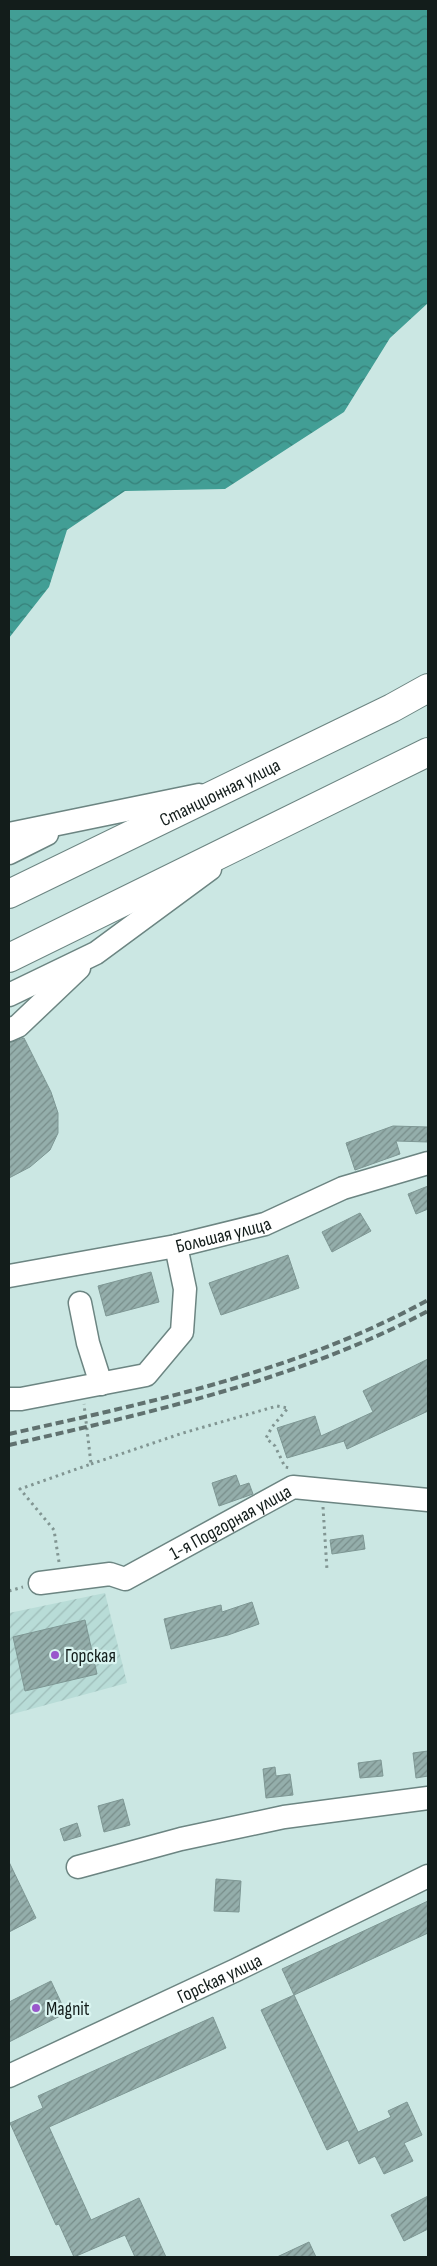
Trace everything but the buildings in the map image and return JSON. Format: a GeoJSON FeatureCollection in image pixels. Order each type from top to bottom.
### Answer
{"type":"FeatureCollection","features":[{"type":"Feature","properties":{"kind":"main road","name":"Станционная улица"},"geometry":{"type":"LineString","coordinates":[[9,894],[225,790],[428,688]]}},
{"type":"Feature","properties":{"kind":"main road"},"geometry":{"type":"LineString","coordinates":[[9,958],[428,752]]}},
{"type":"Feature","properties":{"kind":"street"},"geometry":{"type":"LineString","coordinates":[[9,834],[225,790]]}},
{"type":"Feature","properties":{"kind":"street"},"geometry":{"type":"LineString","coordinates":[[9,853],[78,820]]}},
{"type":"Feature","properties":{"kind":"street"},"geometry":{"type":"LineString","coordinates":[[9,1030],[18,1026],[96,953],[251,839]]}},
{"type":"Feature","properties":{"kind":"street"},"geometry":{"type":"LineString","coordinates":[[9,995],[96,953]]}},
{"type":"Feature","properties":{"kind":"street","name":"Большая улица"},"geometry":{"type":"LineString","coordinates":[[9,1276],[176,1246],[265,1224],[343,1188],[428,1163]]}},
{"type":"Feature","properties":{"kind":"street"},"geometry":{"type":"LineString","coordinates":[[9,1399],[21,1399],[146,1375],[182,1332],[185,1289],[176,1246]]}},
{"type":"Feature","properties":{"kind":"street"},"geometry":{"type":"LineString","coordinates":[[80,1303],[88,1343],[100,1384]]}},
{"type":"Feature","properties":{"kind":"street","name":"1-я Подгорная улица"},"geometry":{"type":"LineString","coordinates":[[40,1583],[110,1574],[125,1579],[293,1487],[428,1500]]}},
{"type":"Feature","properties":{"kind":"street"},"geometry":{"type":"LineString","coordinates":[[78,1867],[181,1839],[284,1817],[428,1798]]}},
{"type":"Feature","properties":{"kind":"street","name":"Горская улица"},"geometry":{"type":"LineString","coordinates":[[9,2076],[230,1973],[428,1876]]}},
{"type":"Feature","properties":{"kind":"path"},"geometry":{"type":"LineString","coordinates":[[91,1464],[84,1401],[101,1395],[100,1384]]}},
{"type":"Feature","properties":{"kind":"path"},"geometry":{"type":"LineString","coordinates":[[9,1591],[40,1583],[59,1564],[54,1530],[20,1489],[183,1433],[278,1406],[288,1408],[272,1427],[266,1438],[275,1446],[285,1467],[292,1468]]}},
{"type":"Feature","properties":{"kind":"path"},"geometry":{"type":"LineString","coordinates":[[317,1490],[322,1504],[327,1570]]}},
{"type":"Feature","properties":{"kind":"shaded area"},"geometry":{"type":"Polygon","coordinates":[[[105,1593],[127,1683],[9,1715],[9,1613],[105,1593]]]}},
{"type":"Feature","properties":{"kind":"water"},"geometry":{"type":"Polygon","coordinates":[[[9,9],[428,9],[428,303],[390,338],[344,412],[225,489],[125,491],[67,530],[49,587],[9,638],[9,9]]]}},
{"type":"Feature","properties":{"kind":"railway"},"geometry":{"type":"LineString","coordinates":[[9,1434],[116,1410],[223,1382],[328,1346],[379,1325],[428,1300]]}},
{"type":"Feature","properties":{"kind":"railway"},"geometry":{"type":"LineString","coordinates":[[9,1445],[170,1406],[276,1375],[378,1335],[428,1311]]}},
{"type":"Feature","properties":{"kind":"place","name":"Горская"},"geometry":{"type":"Point","coordinates":[55,1655]}},
{"type":"Feature","properties":{"kind":"place","name":"Magnit"},"geometry":{"type":"Point","coordinates":[36,2008]}}]}
